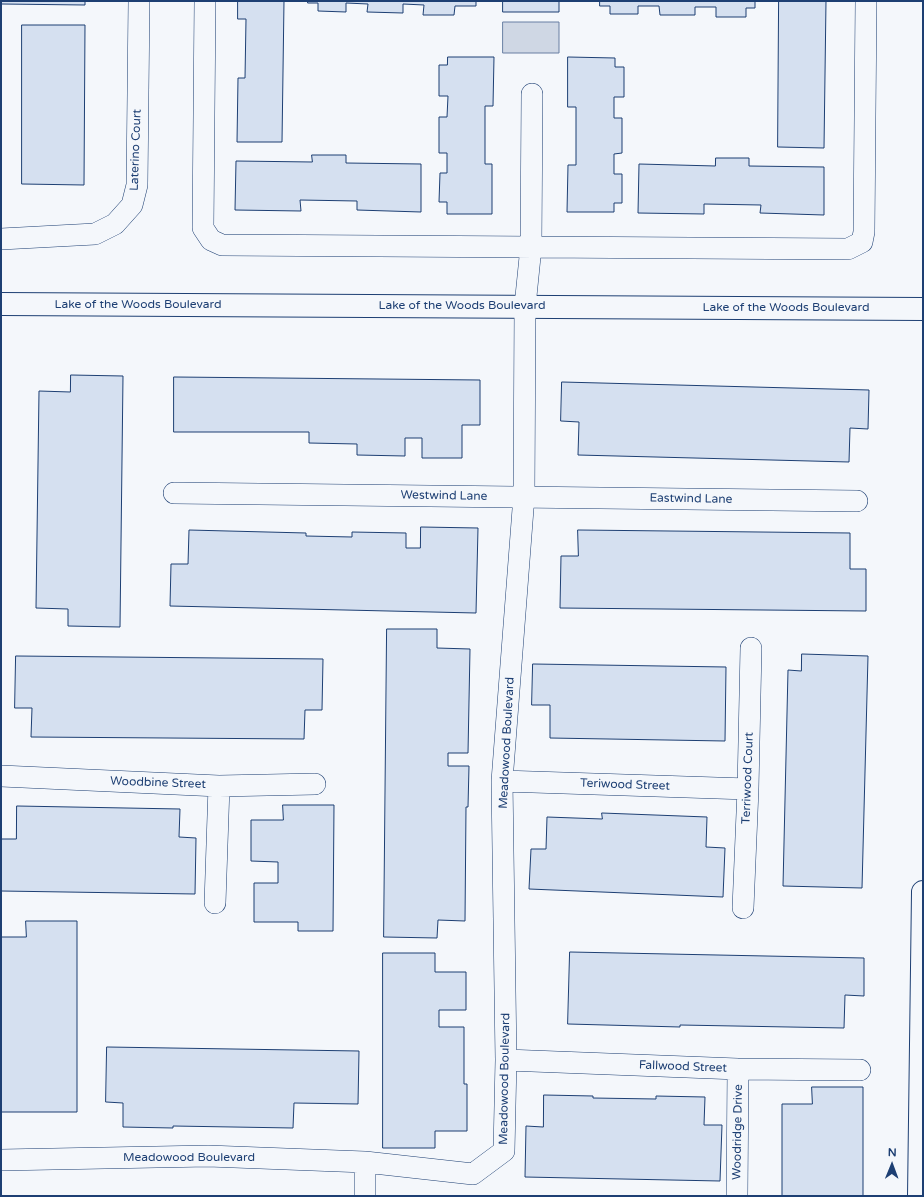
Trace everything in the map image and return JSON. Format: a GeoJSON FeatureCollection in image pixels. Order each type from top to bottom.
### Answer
{"type":"FeatureCollection","features":[{"type":"Feature","properties":{"kind":"street","name":"Laterino Court"},"geometry":{"type":"LineString","coordinates":[[1,239],[94,234],[115,224],[132,205],[137,185],[139,1]]}},
{"type":"Feature","properties":{"kind":"street"},"geometry":{"type":"LineString","coordinates":[[205,1],[204,228],[211,240],[222,245],[848,250],[862,242],[864,232],[866,1]]}},
{"type":"Feature","properties":{"kind":"street"},"geometry":{"type":"LineString","coordinates":[[524,496],[526,306],[531,247],[532,94]]}},
{"type":"Feature","properties":{"kind":"street","name":"Lake of the Woods Boulevard"},"geometry":{"type":"LineString","coordinates":[[1,304],[923,309]]}},
{"type":"Feature","properties":{"kind":"street","name":"Westwind Lane"},"geometry":{"type":"LineString","coordinates":[[174,493],[524,496]]}},
{"type":"Feature","properties":{"kind":"street","name":"Eastwind Lane"},"geometry":{"type":"LineString","coordinates":[[524,496],[858,501]]}},
{"type":"Feature","properties":{"kind":"street","name":"Meadowood Boulevard"},"geometry":{"type":"LineString","coordinates":[[1,1160],[208,1156],[365,1162],[474,1174],[504,1151],[506,1060],[502,781],[524,496]]}},
{"type":"Feature","properties":{"kind":"street","name":"Terriwood Court"},"geometry":{"type":"LineString","coordinates":[[743,908],[748,789],[751,648]]}},
{"type":"Feature","properties":{"kind":"street","name":"Woodbine Street"},"geometry":{"type":"LineString","coordinates":[[1,776],[218,786],[315,784]]}},
{"type":"Feature","properties":{"kind":"street","name":"Teriwood Street"},"geometry":{"type":"LineString","coordinates":[[502,781],[748,789]]}},
{"type":"Feature","properties":{"kind":"street"},"geometry":{"type":"LineString","coordinates":[[215,903],[218,786]]}},
{"type":"Feature","properties":{"kind":"street"},"geometry":{"type":"LineString","coordinates":[[919,1196],[923,892]]}},
{"type":"Feature","properties":{"kind":"street","name":"Fallwood Street"},"geometry":{"type":"LineString","coordinates":[[506,1060],[738,1068],[860,1070]]}},
{"type":"Feature","properties":{"kind":"street","name":"Woodridge Drive"},"geometry":{"type":"LineString","coordinates":[[737,1196],[738,1068]]}},
{"type":"Feature","properties":{"kind":"street"},"geometry":{"type":"LineString","coordinates":[[365,1162],[365,1196]]}},
{"type":"Feature","properties":{"kind":"shaded area"},"geometry":{"type":"Polygon","coordinates":[[[503,22],[559,22],[559,53],[503,53],[503,22]]]}},
{"type":"Feature","properties":{"kind":"building"},"geometry":{"type":"Polygon","coordinates":[[[1,1],[85,1],[85,5],[1,4],[1,1]]]}},
{"type":"Feature","properties":{"kind":"building"},"geometry":{"type":"Polygon","coordinates":[[[238,1],[284,1],[282,142],[237,142],[238,78],[245,78],[246,19],[238,19],[238,1]]]}},
{"type":"Feature","properties":{"kind":"building"},"geometry":{"type":"Polygon","coordinates":[[[308,1],[476,1],[476,6],[455,6],[454,15],[423,15],[424,5],[403,4],[403,13],[367,12],[368,4],[346,3],[346,12],[318,11],[318,3],[308,3],[308,1]]]}},
{"type":"Feature","properties":{"kind":"building"},"geometry":{"type":"Polygon","coordinates":[[[503,1],[559,1],[559,12],[503,12],[503,1]]]}},
{"type":"Feature","properties":{"kind":"building"},"geometry":{"type":"Polygon","coordinates":[[[600,1],[755,1],[755,8],[746,8],[746,17],[716,17],[716,7],[695,7],[695,15],[660,15],[659,6],[638,6],[638,14],[610,14],[610,6],[600,6],[600,1]]]}},
{"type":"Feature","properties":{"kind":"building"},"geometry":{"type":"Polygon","coordinates":[[[779,1],[826,1],[824,148],[778,147],[779,1]]]}},
{"type":"Feature","properties":{"kind":"building"},"geometry":{"type":"Polygon","coordinates":[[[22,25],[85,25],[84,185],[22,184],[22,25]]]}},
{"type":"Feature","properties":{"kind":"building"},"geometry":{"type":"Polygon","coordinates":[[[448,57],[494,57],[493,106],[485,106],[485,164],[492,164],[492,214],[447,214],[447,202],[439,202],[440,173],[447,173],[447,153],[439,153],[439,117],[447,117],[448,96],[439,96],[439,65],[447,65],[448,57]]]}},
{"type":"Feature","properties":{"kind":"building"},"geometry":{"type":"Polygon","coordinates":[[[568,57],[615,58],[615,67],[624,67],[624,97],[614,97],[614,118],[622,118],[622,153],[614,154],[614,174],[622,174],[622,203],[614,203],[614,212],[567,212],[568,165],[576,165],[576,107],[568,107],[568,57]]]}},
{"type":"Feature","properties":{"kind":"building"},"geometry":{"type":"Polygon","coordinates":[[[312,155],[346,155],[346,163],[421,164],[421,212],[357,210],[357,201],[300,200],[301,211],[235,210],[236,161],[312,162],[312,155]]]}},
{"type":"Feature","properties":{"kind":"building"},"geometry":{"type":"Polygon","coordinates":[[[716,158],[749,158],[749,166],[824,167],[824,215],[760,213],[761,205],[704,204],[704,214],[638,213],[639,164],[715,166],[716,158]]]}},
{"type":"Feature","properties":{"kind":"building"},"geometry":{"type":"Polygon","coordinates":[[[71,375],[123,376],[120,627],[68,626],[68,609],[36,608],[39,391],[70,392],[71,375]]]}},
{"type":"Feature","properties":{"kind":"building"},"geometry":{"type":"Polygon","coordinates":[[[174,377],[480,380],[480,425],[462,425],[462,458],[422,458],[422,438],[405,438],[405,456],[357,455],[357,444],[309,443],[309,432],[174,432],[174,377]]]}},
{"type":"Feature","properties":{"kind":"building"},"geometry":{"type":"Polygon","coordinates":[[[562,382],[869,390],[868,429],[850,428],[849,462],[578,455],[579,422],[561,421],[562,382]]]}},
{"type":"Feature","properties":{"kind":"building"},"geometry":{"type":"Polygon","coordinates":[[[421,527],[478,528],[476,613],[170,606],[171,564],[188,564],[189,530],[306,533],[306,536],[352,537],[352,532],[406,533],[406,548],[420,548],[421,527]]]}},
{"type":"Feature","properties":{"kind":"building"},"geometry":{"type":"Polygon","coordinates":[[[578,530],[850,533],[850,569],[866,569],[866,611],[560,608],[561,556],[578,556],[578,530]]]}},
{"type":"Feature","properties":{"kind":"building"},"geometry":{"type":"Polygon","coordinates":[[[387,629],[437,629],[437,648],[470,649],[468,753],[448,753],[448,766],[469,766],[468,807],[466,807],[465,921],[438,920],[437,938],[384,937],[387,629]]]}},
{"type":"Feature","properties":{"kind":"building"},"geometry":{"type":"Polygon","coordinates":[[[802,654],[868,656],[862,888],[783,886],[788,670],[801,671],[802,654]]]}},
{"type":"Feature","properties":{"kind":"building"},"geometry":{"type":"Polygon","coordinates":[[[16,656],[323,659],[322,710],[305,710],[304,739],[31,737],[32,708],[15,708],[16,656]]]}},
{"type":"Feature","properties":{"kind":"building"},"geometry":{"type":"Polygon","coordinates":[[[533,664],[726,667],[725,741],[550,738],[550,705],[532,705],[533,664]]]}},
{"type":"Feature","properties":{"kind":"building"},"geometry":{"type":"Polygon","coordinates":[[[283,805],[334,805],[333,931],[298,931],[298,922],[254,922],[254,883],[278,883],[278,862],[251,861],[251,820],[283,820],[283,805]]]}},
{"type":"Feature","properties":{"kind":"building"},"geometry":{"type":"Polygon","coordinates":[[[17,806],[180,809],[179,837],[196,838],[195,894],[1,891],[1,839],[16,839],[17,806]]]}},
{"type":"Feature","properties":{"kind":"building"},"geometry":{"type":"Polygon","coordinates":[[[602,813],[707,817],[706,847],[725,848],[723,897],[529,889],[531,849],[546,849],[547,817],[602,819],[602,813]]]}},
{"type":"Feature","properties":{"kind":"building"},"geometry":{"type":"Polygon","coordinates":[[[26,921],[77,921],[77,1112],[1,1112],[1,937],[26,937],[26,921]]]}},
{"type":"Feature","properties":{"kind":"building"},"geometry":{"type":"Polygon","coordinates":[[[570,952],[864,958],[864,996],[845,995],[844,1028],[680,1025],[680,1027],[568,1024],[570,952]]]}},
{"type":"Feature","properties":{"kind":"building"},"geometry":{"type":"Polygon","coordinates":[[[383,953],[435,953],[435,972],[466,972],[466,1010],[439,1010],[439,1027],[464,1027],[464,1084],[467,1084],[467,1131],[435,1131],[435,1148],[383,1148],[383,953]]]}},
{"type":"Feature","properties":{"kind":"building"},"geometry":{"type":"Polygon","coordinates":[[[107,1047],[359,1051],[358,1104],[294,1103],[293,1128],[173,1126],[173,1128],[123,1127],[123,1103],[106,1102],[107,1047]]]}},
{"type":"Feature","properties":{"kind":"building"},"geometry":{"type":"Polygon","coordinates":[[[812,1087],[863,1087],[863,1196],[782,1196],[782,1104],[812,1104],[812,1087]]]}},
{"type":"Feature","properties":{"kind":"building"},"geometry":{"type":"Polygon","coordinates":[[[544,1095],[593,1096],[593,1098],[656,1099],[656,1096],[705,1097],[704,1125],[722,1125],[720,1181],[525,1177],[526,1126],[543,1127],[544,1095]]]}}]}
